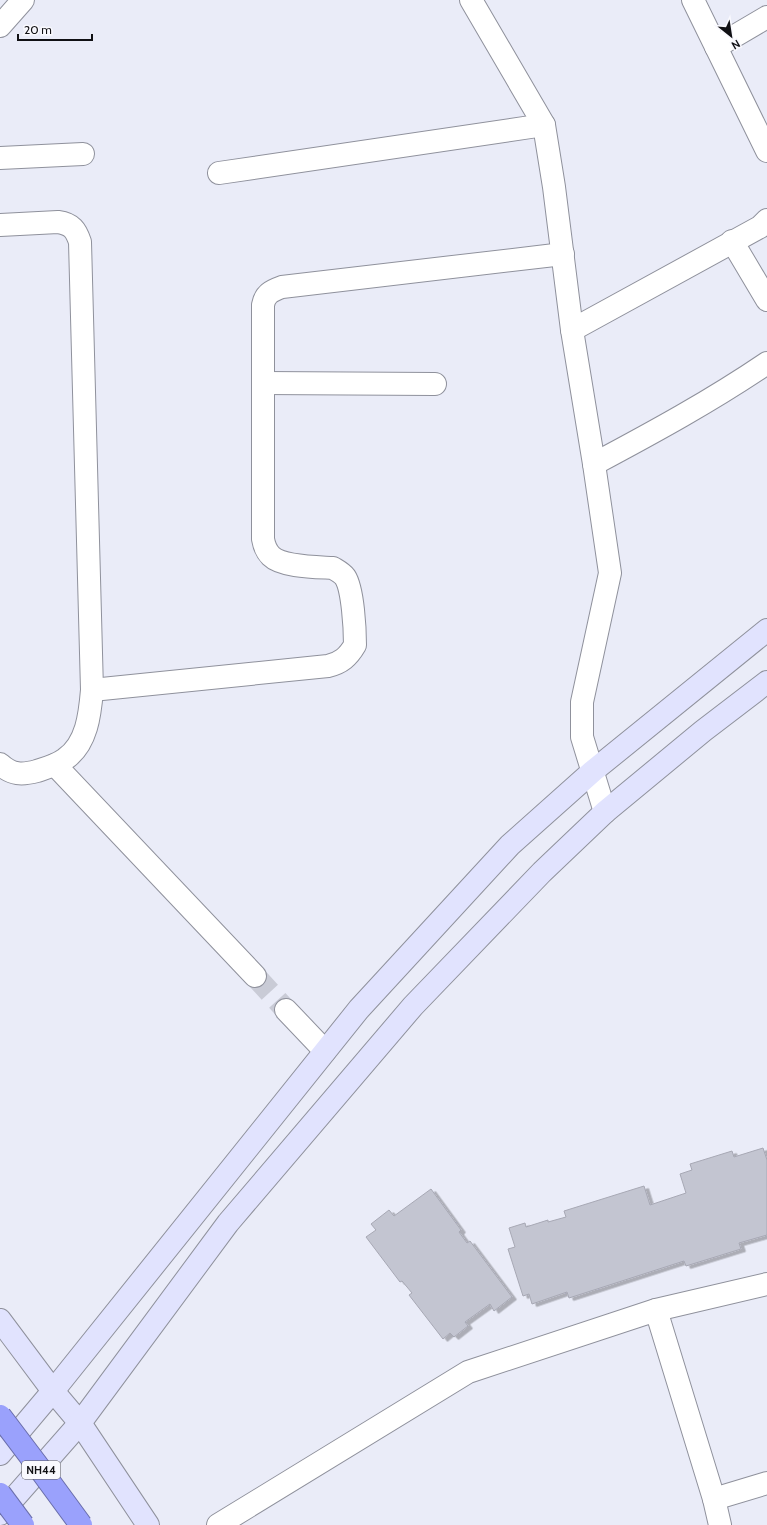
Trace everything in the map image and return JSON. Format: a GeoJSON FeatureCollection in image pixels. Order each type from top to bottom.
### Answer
{"type":"FeatureCollection","features":[{"type":"Feature","properties":{"kind":"highway","name":"NH44"},"geometry":{"type":"LineString","coordinates":[[0,1416],[38,1465],[81,1525]]}},
{"type":"Feature","properties":{"kind":"highway"},"geometry":{"type":"LineString","coordinates":[[0,1494],[23,1525]]}},
{"type":"Feature","properties":{"kind":"main road"},"geometry":{"type":"LineString","coordinates":[[0,1454],[53,1391],[359,1010],[510,846],[593,771],[767,630]]}},
{"type":"Feature","properties":{"kind":"main road"},"geometry":{"type":"LineString","coordinates":[[0,1514],[80,1423],[228,1223],[413,1006],[542,872],[605,812],[702,731],[767,682]]}},
{"type":"Feature","properties":{"kind":"main road"},"geometry":{"type":"LineString","coordinates":[[0,1320],[53,1391],[80,1423],[148,1525]]}},
{"type":"Feature","properties":{"kind":"street"},"geometry":{"type":"LineString","coordinates":[[0,26],[23,0]]}},
{"type":"Feature","properties":{"kind":"street"},"geometry":{"type":"LineString","coordinates":[[471,0],[544,125],[554,187],[572,330],[610,573],[582,702],[582,737],[605,812]]}},
{"type":"Feature","properties":{"kind":"street"},"geometry":{"type":"LineString","coordinates":[[693,0],[767,152]]}},
{"type":"Feature","properties":{"kind":"street"},"geometry":{"type":"LineString","coordinates":[[716,47],[767,17]]}},
{"type":"Feature","properties":{"kind":"street"},"geometry":{"type":"LineString","coordinates":[[219,173],[544,125]]}},
{"type":"Feature","properties":{"kind":"street"},"geometry":{"type":"LineString","coordinates":[[0,158],[83,154]]}},
{"type":"Feature","properties":{"kind":"street"},"geometry":{"type":"LineString","coordinates":[[572,330],[760,227],[767,220]]}},
{"type":"Feature","properties":{"kind":"street"},"geometry":{"type":"LineString","coordinates":[[0,225],[58,222],[66,223],[73,226],[80,242],[92,690],[87,726],[82,739],[75,750],[66,759],[55,765],[30,773],[20,774],[11,772],[0,764]]}},
{"type":"Feature","properties":{"kind":"street"},"geometry":{"type":"LineString","coordinates":[[732,241],[767,300]]}},
{"type":"Feature","properties":{"kind":"street"},"geometry":{"type":"LineString","coordinates":[[92,690],[328,666],[344,660],[351,653],[355,645],[350,590],[345,577],[333,568],[286,563],[277,560],[267,552],[264,545],[264,298],[274,290],[282,287],[563,254]]}},
{"type":"Feature","properties":{"kind":"street"},"geometry":{"type":"LineString","coordinates":[[594,464],[680,418],[728,390],[767,363]]}},
{"type":"Feature","properties":{"kind":"street"},"geometry":{"type":"LineString","coordinates":[[263,383],[435,384]]}},
{"type":"Feature","properties":{"kind":"street"},"geometry":{"type":"LineString","coordinates":[[55,765],[255,976]]}},
{"type":"Feature","properties":{"kind":"street"},"geometry":{"type":"LineString","coordinates":[[286,1010],[325,1051]]}},
{"type":"Feature","properties":{"kind":"street"},"geometry":{"type":"LineString","coordinates":[[218,1525],[468,1372],[656,1310],[767,1284]]}},
{"type":"Feature","properties":{"kind":"street"},"geometry":{"type":"LineString","coordinates":[[656,1310],[714,1499],[720,1525]]}},
{"type":"Feature","properties":{"kind":"street"},"geometry":{"type":"LineString","coordinates":[[714,1499],[767,1483]]}},
{"type":"Feature","properties":{"kind":"building"},"geometry":{"type":"Polygon","coordinates":[[[763,1148],[767,1160],[767,1235],[739,1243],[741,1249],[686,1266],[684,1261],[569,1298],[567,1292],[532,1304],[529,1294],[523,1296],[508,1249],[515,1247],[509,1228],[525,1223],[526,1227],[548,1220],[548,1222],[566,1217],[564,1211],[644,1186],[650,1205],[686,1193],[680,1174],[692,1170],[690,1164],[732,1151],[734,1157],[763,1148]]]}},
{"type":"Feature","properties":{"kind":"building"},"geometry":{"type":"Polygon","coordinates":[[[431,1189],[461,1230],[459,1232],[467,1243],[470,1241],[512,1297],[494,1311],[490,1304],[465,1322],[468,1326],[454,1337],[450,1333],[443,1339],[409,1295],[412,1293],[402,1281],[400,1282],[366,1237],[376,1230],[371,1224],[389,1210],[394,1216],[431,1189]]]}},
{"type":"Feature","properties":{"kind":"tunnel"},"geometry":{"type":"LineString","coordinates":[[255,976],[286,1010]]}}]}
